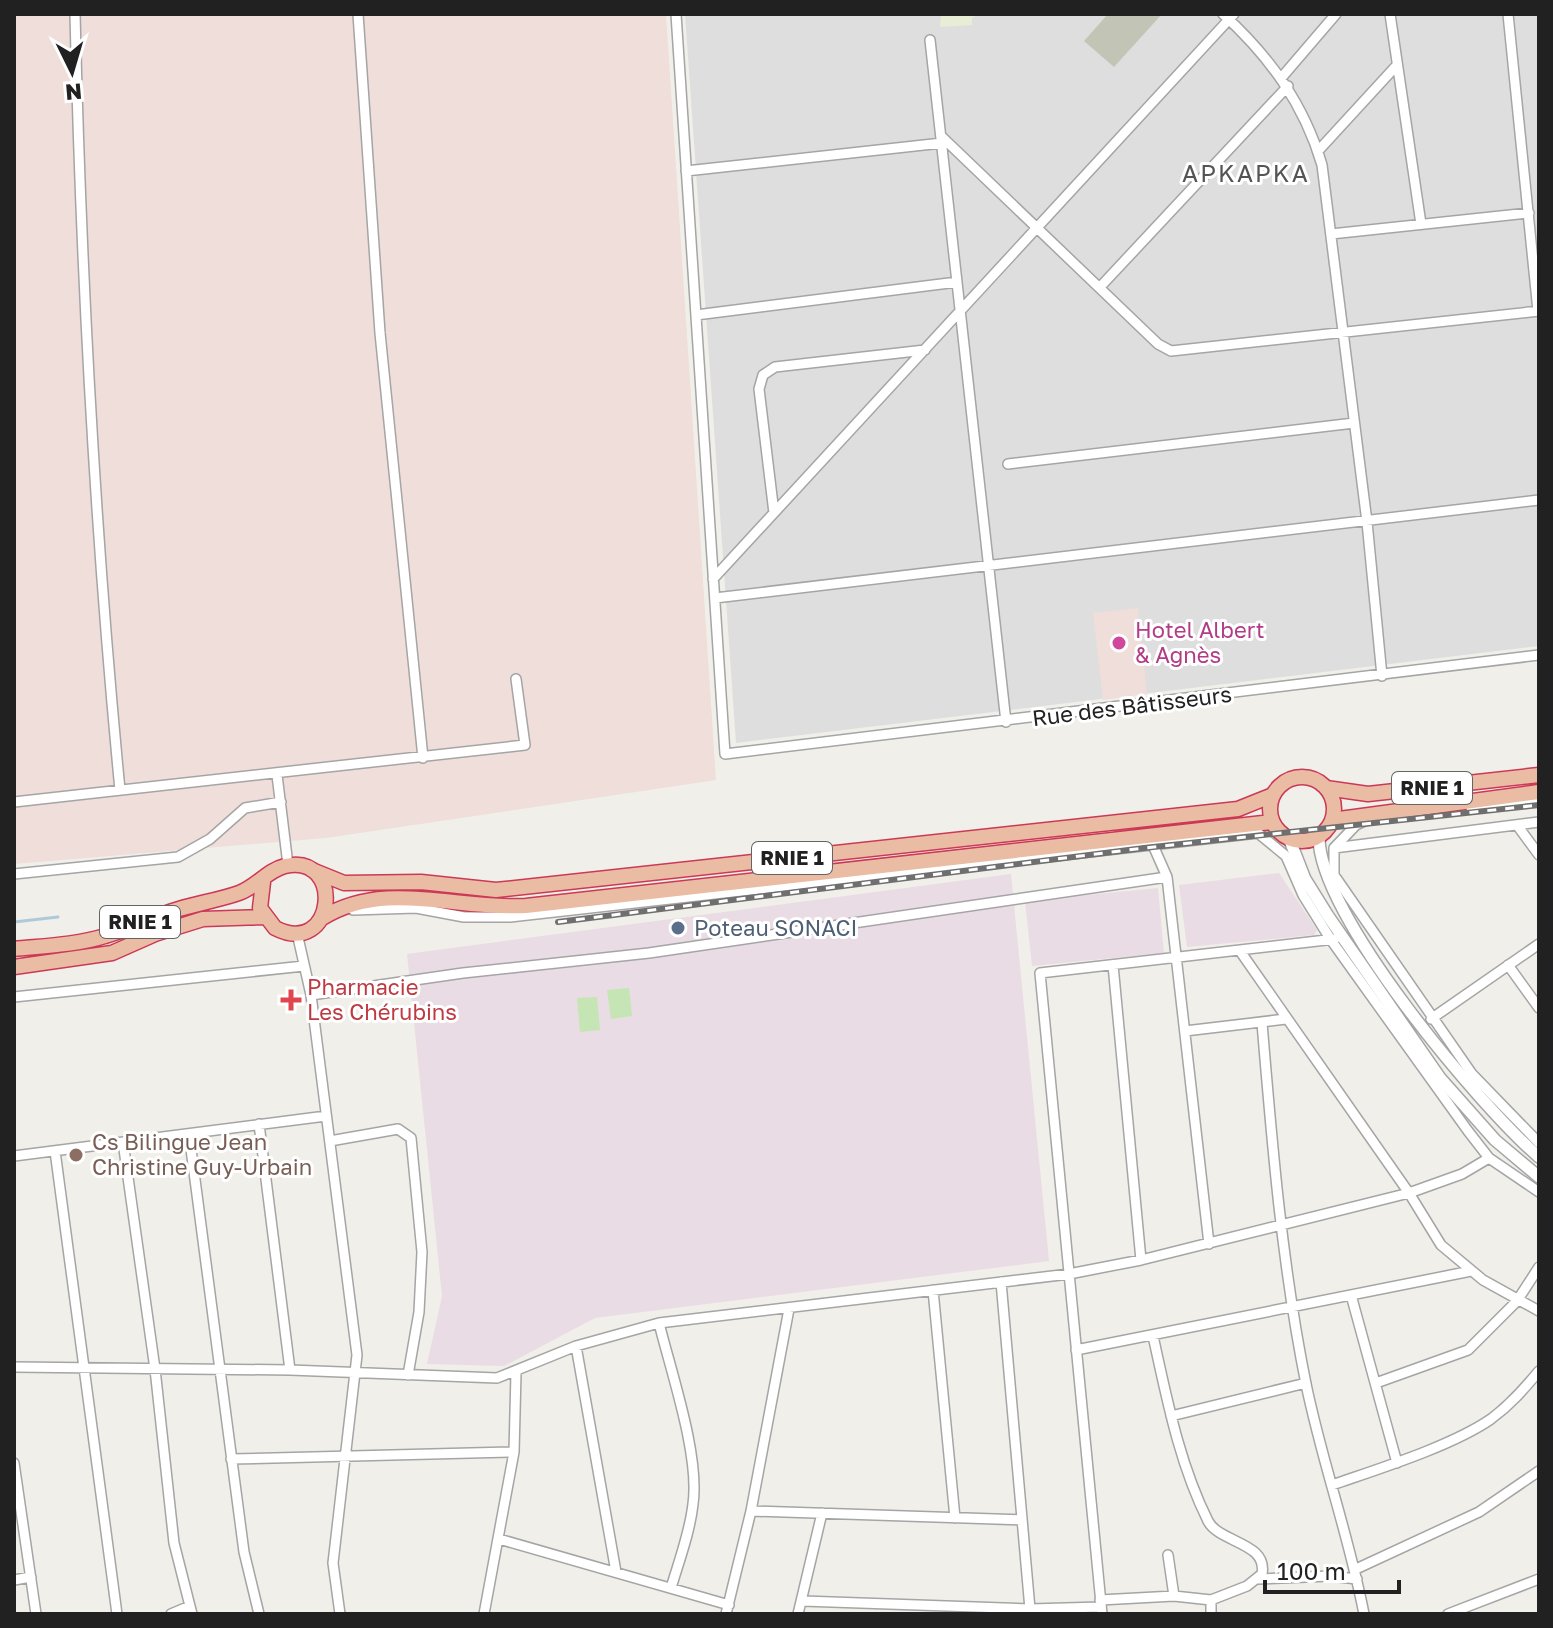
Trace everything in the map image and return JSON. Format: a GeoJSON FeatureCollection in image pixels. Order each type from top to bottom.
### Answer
{"type":"FeatureCollection","features":[{"type":"Feature","properties":{"kind":"highway","name":"RNIE 1"},"geometry":{"type":"LineString","coordinates":[[14,949],[106,936],[263,882],[274,870],[288,865],[312,870],[344,883],[421,882],[496,890],[1238,809],[1273,795],[1281,784],[1294,778],[1307,778],[1326,788],[1368,794],[1539,775]]}},
{"type":"Feature","properties":{"kind":"highway"},"geometry":{"type":"LineString","coordinates":[[1273,795],[1269,809],[1272,822],[1289,838],[1307,841],[1319,836],[1332,820],[1332,800],[1326,788]]}},
{"type":"Feature","properties":{"kind":"highway","name":"RNIE 1"},"geometry":{"type":"LineString","coordinates":[[1332,820],[1539,792]]}},
{"type":"Feature","properties":{"kind":"highway","name":"RNIE 1"},"geometry":{"type":"LineString","coordinates":[[14,967],[112,953],[155,934],[203,919],[263,917],[278,930],[297,933],[311,928],[328,914],[364,899],[391,897],[489,909],[526,906],[1272,822]]}},
{"type":"Feature","properties":{"kind":"highway"},"geometry":{"type":"LineString","coordinates":[[312,870],[323,882],[328,914]]}},
{"type":"Feature","properties":{"kind":"highway"},"geometry":{"type":"LineString","coordinates":[[263,882],[258,899],[263,917]]}},
{"type":"Feature","properties":{"kind":"street"},"geometry":{"type":"LineString","coordinates":[[75,14],[92,459],[100,583],[120,790]]}},
{"type":"Feature","properties":{"kind":"street"},"geometry":{"type":"LineString","coordinates":[[358,14],[378,318],[423,758]]}},
{"type":"Feature","properties":{"kind":"street"},"geometry":{"type":"LineString","coordinates":[[676,14],[715,598],[1539,500]]}},
{"type":"Feature","properties":{"kind":"street"},"geometry":{"type":"LineString","coordinates":[[1101,286],[1285,81],[1336,14]]}},
{"type":"Feature","properties":{"kind":"street"},"geometry":{"type":"LineString","coordinates":[[1390,14],[1421,224]]}},
{"type":"Feature","properties":{"kind":"street"},"geometry":{"type":"LineString","coordinates":[[686,171],[942,140],[1101,286],[1158,344],[1171,351],[1539,311],[1508,14]]}},
{"type":"Feature","properties":{"kind":"street"},"geometry":{"type":"LineString","coordinates":[[713,579],[961,313],[1228,16],[1285,81],[1307,119],[1318,151],[1367,522],[1382,676]]}},
{"type":"Feature","properties":{"kind":"street"},"geometry":{"type":"LineString","coordinates":[[930,40],[1006,722]]}},
{"type":"Feature","properties":{"kind":"street"},"geometry":{"type":"LineString","coordinates":[[1318,151],[1397,65]]}},
{"type":"Feature","properties":{"kind":"street"},"geometry":{"type":"LineString","coordinates":[[1331,234],[1529,213]]}},
{"type":"Feature","properties":{"kind":"street"},"geometry":{"type":"LineString","coordinates":[[696,315],[957,282]]}},
{"type":"Feature","properties":{"kind":"street"},"geometry":{"type":"LineString","coordinates":[[774,513],[759,389],[763,375],[775,367],[925,350]]}},
{"type":"Feature","properties":{"kind":"street"},"geometry":{"type":"LineString","coordinates":[[1008,464],[1354,423]]}},
{"type":"Feature","properties":{"kind":"street","name":"Rue des Bâtisseurs"},"geometry":{"type":"LineString","coordinates":[[715,598],[725,754],[1539,655]]}},
{"type":"Feature","properties":{"kind":"street"},"geometry":{"type":"LineString","coordinates":[[14,802],[525,745],[516,679]]}},
{"type":"Feature","properties":{"kind":"street"},"geometry":{"type":"LineString","coordinates":[[277,775],[288,865]]}},
{"type":"Feature","properties":{"kind":"street"},"geometry":{"type":"LineString","coordinates":[[1539,801],[1364,820],[1334,848],[1334,875],[1431,1019],[1472,1074],[1539,1143]]}},
{"type":"Feature","properties":{"kind":"street"},"geometry":{"type":"LineString","coordinates":[[14,874],[178,857],[210,839],[245,808],[281,802]]}},
{"type":"Feature","properties":{"kind":"street"},"geometry":{"type":"LineString","coordinates":[[1334,848],[1539,822]]}},
{"type":"Feature","properties":{"kind":"street"},"geometry":{"type":"LineString","coordinates":[[1517,825],[1539,855]]}},
{"type":"Feature","properties":{"kind":"street"},"geometry":{"type":"LineString","coordinates":[[328,914],[416,908],[464,917],[510,917],[1258,833],[1267,837],[1286,856],[1303,895],[1440,1078],[1495,1140],[1539,1177]]}},
{"type":"Feature","properties":{"kind":"street"},"geometry":{"type":"LineString","coordinates":[[1319,836],[1322,869],[1384,975],[1486,1108],[1539,1157]]}},
{"type":"Feature","properties":{"kind":"street"},"geometry":{"type":"LineString","coordinates":[[1289,838],[1305,879],[1336,938],[1434,1087],[1489,1158],[1539,1192]]}},
{"type":"Feature","properties":{"kind":"street"},"geometry":{"type":"LineString","coordinates":[[1152,843],[1167,877],[1209,1244]]}},
{"type":"Feature","properties":{"kind":"street"},"geometry":{"type":"LineString","coordinates":[[311,995],[463,973],[649,953],[1167,877]]}},
{"type":"Feature","properties":{"kind":"street"},"geometry":{"type":"LineString","coordinates":[[297,933],[311,995],[356,1339],[357,1372],[333,1563],[340,1614]]}},
{"type":"Feature","properties":{"kind":"street"},"geometry":{"type":"LineString","coordinates":[[1101,1607],[1040,973],[1336,938]]}},
{"type":"Feature","properties":{"kind":"street"},"geometry":{"type":"LineString","coordinates":[[1431,1019],[1539,944]]}},
{"type":"Feature","properties":{"kind":"street"},"geometry":{"type":"LineString","coordinates":[[1240,951],[1409,1193],[1441,1245],[1471,1271],[1517,1301],[1539,1311]]}},
{"type":"Feature","properties":{"kind":"street"},"geometry":{"type":"LineString","coordinates":[[1113,965],[1141,1260]]}},
{"type":"Feature","properties":{"kind":"street"},"geometry":{"type":"LineString","coordinates":[[1508,965],[1539,1008]]}},
{"type":"Feature","properties":{"kind":"street"},"geometry":{"type":"LineString","coordinates":[[14,997],[304,966]]}},
{"type":"Feature","properties":{"kind":"street"},"geometry":{"type":"LineString","coordinates":[[1185,1031],[1286,1019]]}},
{"type":"Feature","properties":{"kind":"street"},"geometry":{"type":"LineString","coordinates":[[1262,1023],[1279,1226],[1292,1307],[1306,1383],[1364,1614]]}},
{"type":"Feature","properties":{"kind":"street"},"geometry":{"type":"LineString","coordinates":[[14,1156],[326,1116]]}},
{"type":"Feature","properties":{"kind":"street"},"geometry":{"type":"LineString","coordinates":[[259,1124],[290,1370]]}},
{"type":"Feature","properties":{"kind":"street"},"geometry":{"type":"LineString","coordinates":[[330,1141],[398,1129],[411,1138],[422,1252],[419,1312],[408,1375]]}},
{"type":"Feature","properties":{"kind":"street"},"geometry":{"type":"LineString","coordinates":[[189,1134],[245,1560],[259,1614]]}},
{"type":"Feature","properties":{"kind":"street"},"geometry":{"type":"LineString","coordinates":[[123,1142],[155,1369],[174,1543],[191,1610],[171,1614]]}},
{"type":"Feature","properties":{"kind":"street"},"geometry":{"type":"LineString","coordinates":[[55,1151],[117,1614]]}},
{"type":"Feature","properties":{"kind":"street"},"geometry":{"type":"LineString","coordinates":[[14,1367],[290,1370],[485,1379],[516,1373],[576,1346],[659,1323],[1069,1274],[1141,1260],[1409,1193],[1462,1174],[1489,1158]]}},
{"type":"Feature","properties":{"kind":"street"},"geometry":{"type":"LineString","coordinates":[[1376,1383],[1468,1350],[1517,1301],[1539,1267]]}},
{"type":"Feature","properties":{"kind":"street"},"geometry":{"type":"LineString","coordinates":[[1076,1350],[1471,1271]]}},
{"type":"Feature","properties":{"kind":"street"},"geometry":{"type":"LineString","coordinates":[[1001,1282],[1030,1609]]}},
{"type":"Feature","properties":{"kind":"street"},"geometry":{"type":"LineString","coordinates":[[933,1290],[955,1518]]}},
{"type":"Feature","properties":{"kind":"street"},"geometry":{"type":"LineString","coordinates":[[1351,1295],[1397,1463]]}},
{"type":"Feature","properties":{"kind":"street"},"geometry":{"type":"LineString","coordinates":[[499,1539],[671,1588],[728,1609],[751,1511],[789,1309]]}},
{"type":"Feature","properties":{"kind":"street"},"geometry":{"type":"LineString","coordinates":[[659,1323],[691,1461],[694,1489],[693,1505],[671,1588]]}},
{"type":"Feature","properties":{"kind":"street"},"geometry":{"type":"LineString","coordinates":[[1153,1336],[1180,1454],[1209,1526],[1254,1552],[1263,1568],[1258,1579]]}},
{"type":"Feature","properties":{"kind":"street"},"geometry":{"type":"LineString","coordinates":[[576,1346],[616,1572]]}},
{"type":"Feature","properties":{"kind":"street"},"geometry":{"type":"LineString","coordinates":[[1332,1485],[1397,1463],[1488,1421],[1508,1406],[1539,1371]]}},
{"type":"Feature","properties":{"kind":"street"},"geometry":{"type":"LineString","coordinates":[[484,1614],[514,1452],[516,1373]]}},
{"type":"Feature","properties":{"kind":"street"},"geometry":{"type":"LineString","coordinates":[[1171,1416],[1306,1383]]}},
{"type":"Feature","properties":{"kind":"street"},"geometry":{"type":"LineString","coordinates":[[231,1459],[514,1452]]}},
{"type":"Feature","properties":{"kind":"street"},"geometry":{"type":"LineString","coordinates":[[14,1463],[36,1614]]}},
{"type":"Feature","properties":{"kind":"street"},"geometry":{"type":"LineString","coordinates":[[803,1601],[1030,1609],[1101,1607],[1174,1596],[1211,1600],[1258,1579],[1356,1574],[1466,1519],[1539,1471]]}},
{"type":"Feature","properties":{"kind":"street"},"geometry":{"type":"LineString","coordinates":[[751,1511],[1022,1520]]}},
{"type":"Feature","properties":{"kind":"street"},"geometry":{"type":"LineString","coordinates":[[798,1614],[822,1513]]}},
{"type":"Feature","properties":{"kind":"street"},"geometry":{"type":"LineString","coordinates":[[1168,1555],[1174,1596]]}},
{"type":"Feature","properties":{"kind":"street"},"geometry":{"type":"LineString","coordinates":[[14,1580],[31,1577]]}},
{"type":"Feature","properties":{"kind":"street"},"geometry":{"type":"LineString","coordinates":[[1448,1614],[1539,1579]]}},
{"type":"Feature","properties":{"kind":"street"},"geometry":{"type":"LineString","coordinates":[[1211,1600],[1211,1614]]}},
{"type":"Feature","properties":{"kind":"shaded area"},"geometry":{"type":"Polygon","coordinates":[[[14,14],[666,14],[716,780],[326,838],[14,864],[14,14]]]}},
{"type":"Feature","properties":{"kind":"shaded area"},"geometry":{"type":"Polygon","coordinates":[[[685,14],[1539,14],[1539,646],[736,743],[685,14]]]}},
{"type":"Feature","properties":{"kind":"shaded area"},"geometry":{"type":"Polygon","coordinates":[[[941,14],[980,14],[972,18],[972,25],[940,27],[941,14]]]}},
{"type":"Feature","properties":{"kind":"shaded area"},"geometry":{"type":"Polygon","coordinates":[[[1108,14],[1162,14],[1114,67],[1084,41],[1108,14]]]}},
{"type":"Feature","properties":{"kind":"shaded area"},"geometry":{"type":"Polygon","coordinates":[[[1138,608],[1147,694],[1103,700],[1093,613],[1138,608]]]}},
{"type":"Feature","properties":{"kind":"shaded area"},"geometry":{"type":"Polygon","coordinates":[[[1279,873],[1317,930],[1314,935],[1187,947],[1179,885],[1279,873]]]}},
{"type":"Feature","properties":{"kind":"shaded area"},"geometry":{"type":"Polygon","coordinates":[[[1011,874],[1049,1261],[595,1318],[504,1366],[427,1364],[442,1296],[407,954],[1011,874]]]}},
{"type":"Feature","properties":{"kind":"shaded area"},"geometry":{"type":"Polygon","coordinates":[[[1158,888],[1164,953],[1032,966],[1025,901],[1158,888]]]}},
{"type":"Feature","properties":{"kind":"green space"},"geometry":{"type":"Polygon","coordinates":[[[629,988],[632,1016],[611,1019],[607,990],[629,988]]]}},
{"type":"Feature","properties":{"kind":"green space"},"geometry":{"type":"Polygon","coordinates":[[[597,997],[600,1030],[580,1032],[577,998],[597,997]]]}},
{"type":"Feature","properties":{"kind":"waterway"},"geometry":{"type":"LineString","coordinates":[[14,922],[58,917]]}},
{"type":"Feature","properties":{"kind":"railway"},"geometry":{"type":"LineString","coordinates":[[558,922],[1144,848],[1539,805]]}},
{"type":"Feature","properties":{"kind":"place","name":"Hotel Albert & Agnès"},"geometry":{"type":"Point","coordinates":[1119,643]}},
{"type":"Feature","properties":{"kind":"place","name":"Poteau SONACI"},"geometry":{"type":"Point","coordinates":[678,928]}},
{"type":"Feature","properties":{"kind":"place","name":"Pharmacie Les Chérubins"},"geometry":{"type":"Point","coordinates":[291,1000]}},
{"type":"Feature","properties":{"kind":"place","name":"Cs Bilingue Jean Christine Guy-Urbain"},"geometry":{"type":"Point","coordinates":[76,1155]}},
{"type":"Feature","properties":{"kind":"district","name":"APKAPKA"},"geometry":{"type":"Point","coordinates":[1246,174]}}]}
